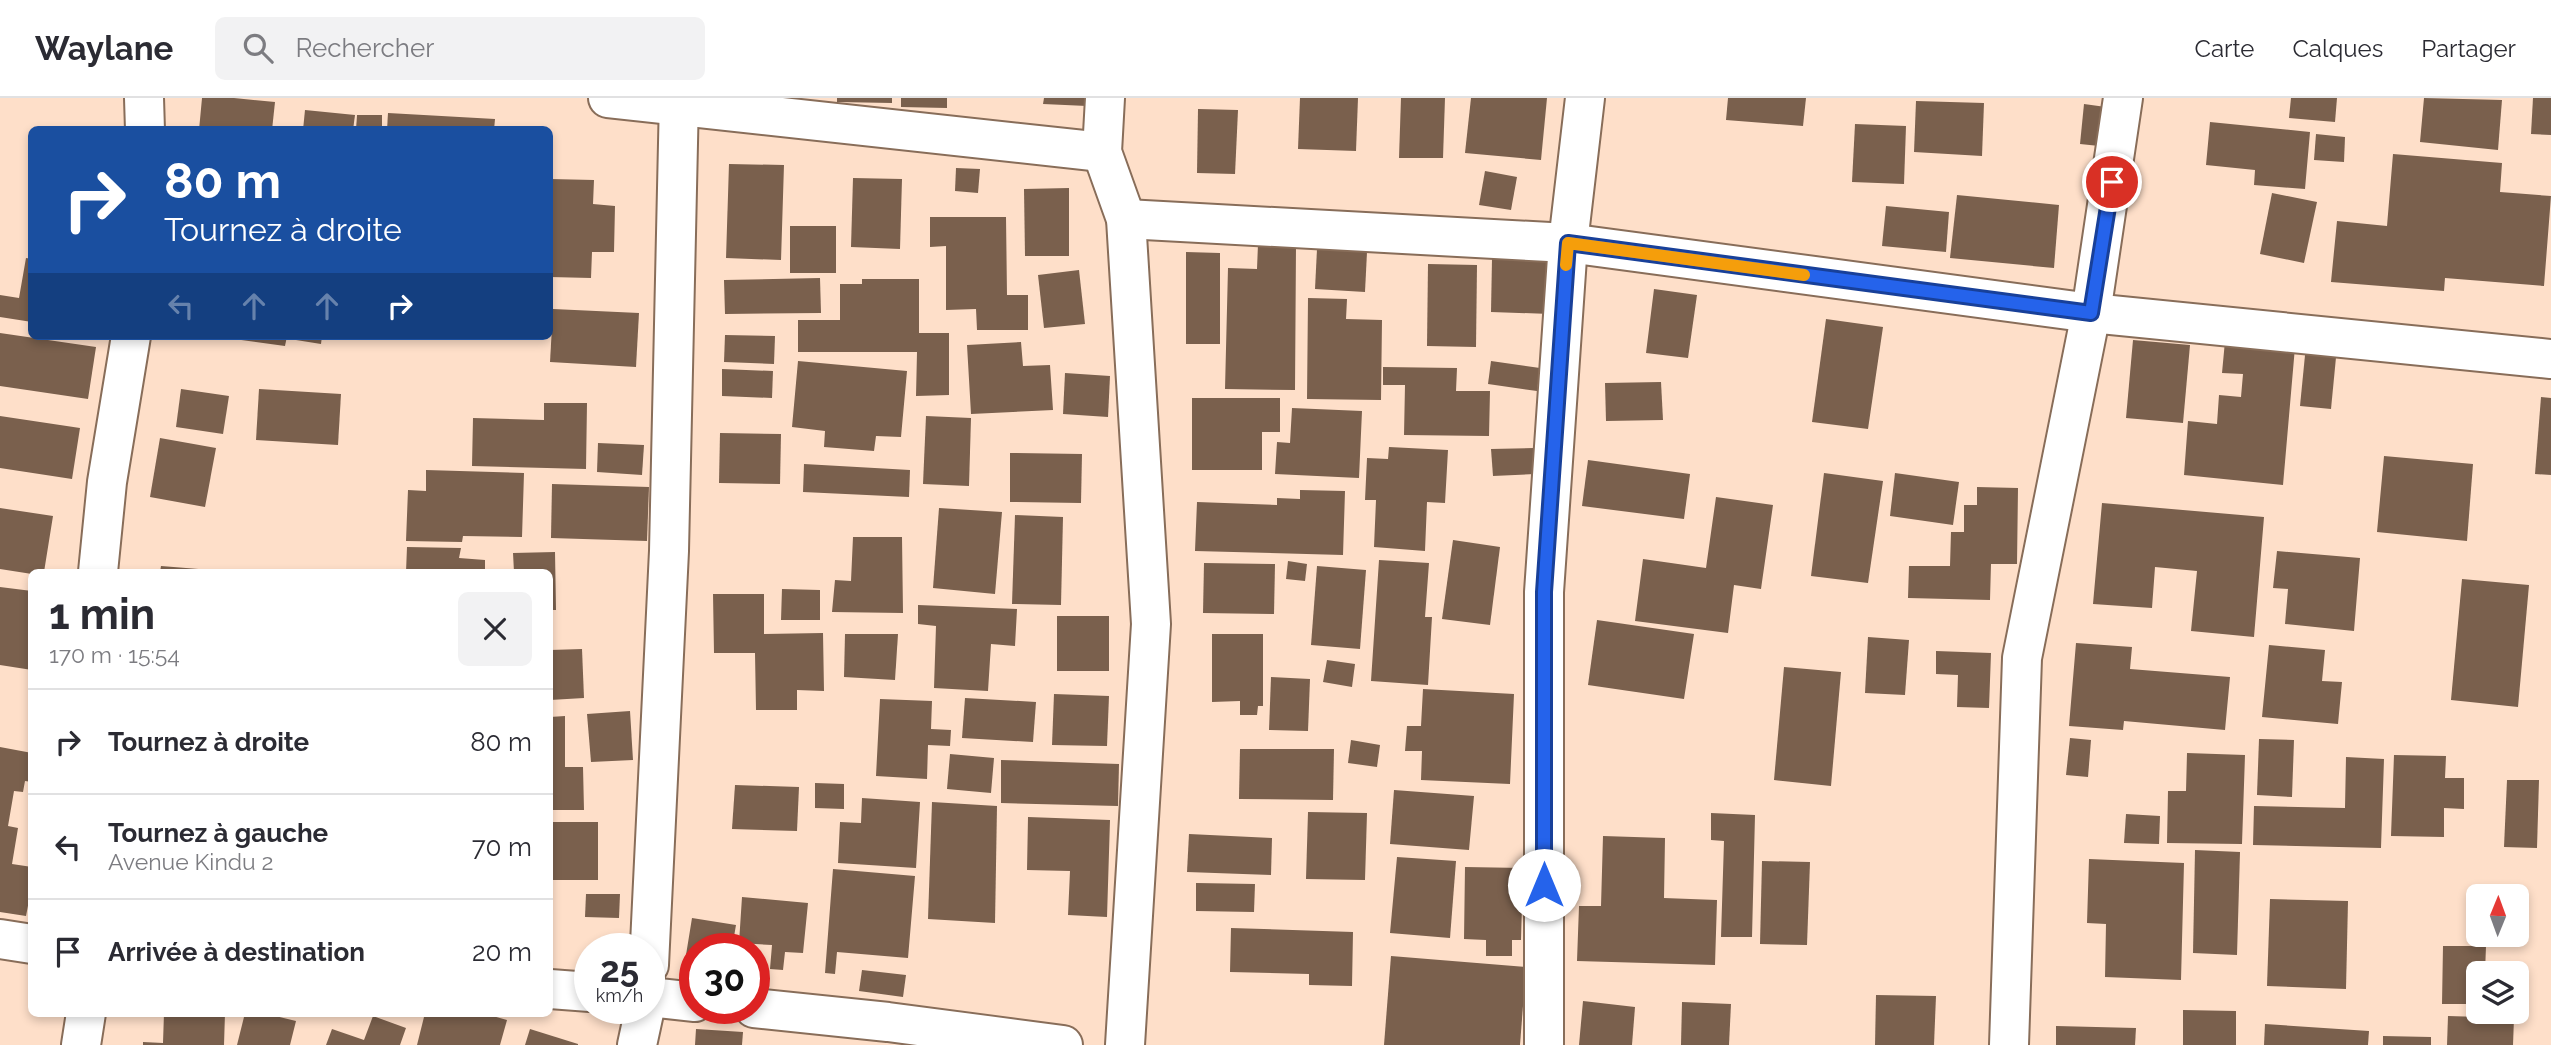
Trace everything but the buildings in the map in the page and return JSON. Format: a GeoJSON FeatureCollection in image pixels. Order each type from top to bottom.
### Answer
{"type":"FeatureCollection","features":[{"type":"Feature","properties":{"kind":"street"},"geometry":{"type":"LineString","coordinates":[[145,98],[145,126]]}},
{"type":"Feature","properties":{"kind":"street"},"geometry":{"type":"LineString","coordinates":[[608,98],[679,102],[1102,152]]}},
{"type":"Feature","properties":{"kind":"street"},"geometry":{"type":"LineString","coordinates":[[1105,98],[1102,152],[1126,219],[1151,624],[1125,1045]]}},
{"type":"Feature","properties":{"kind":"street"},"geometry":{"type":"LineString","coordinates":[[1544,1045],[1544,592],[1568,243],[1585,98]]}},
{"type":"Feature","properties":{"kind":"street"},"geometry":{"type":"LineString","coordinates":[[2009,1045],[2022,658],[2091,313],[2123,98]]}},
{"type":"Feature","properties":{"kind":"street"},"geometry":{"type":"LineString","coordinates":[[651,933],[669,551],[679,102]]}},
{"type":"Feature","properties":{"kind":"street"},"geometry":{"type":"LineString","coordinates":[[1126,219],[1568,243],[2091,313],[2551,359]]}},
{"type":"Feature","properties":{"kind":"street"},"geometry":{"type":"LineString","coordinates":[[98,569],[107,482],[130,340]]}},
{"type":"Feature","properties":{"kind":"street"},"geometry":{"type":"LineString","coordinates":[[0,939],[28,943]]}},
{"type":"Feature","properties":{"kind":"street"},"geometry":{"type":"LineString","coordinates":[[553,989],[574,991]]}},
{"type":"Feature","properties":{"kind":"street"},"geometry":{"type":"LineString","coordinates":[[770,1010],[1063,1045]]}},
{"type":"Feature","properties":{"kind":"street"},"geometry":{"type":"LineString","coordinates":[[81,1045],[85,1017]]}},
{"type":"Feature","properties":{"kind":"street"},"geometry":{"type":"LineString","coordinates":[[637,1045],[642,1024]]}},
{"type":"Feature","properties":{"kind":"slow traffic"},"geometry":{"type":"LineString","coordinates":[[1566,265],[1568,243],[1804,275]]}},
{"type":"Feature","properties":{"kind":"route"},"geometry":{"type":"LineString","coordinates":[[1544,885],[1545,560],[1568,243],[2091,313],[2112,182]]}}]}
